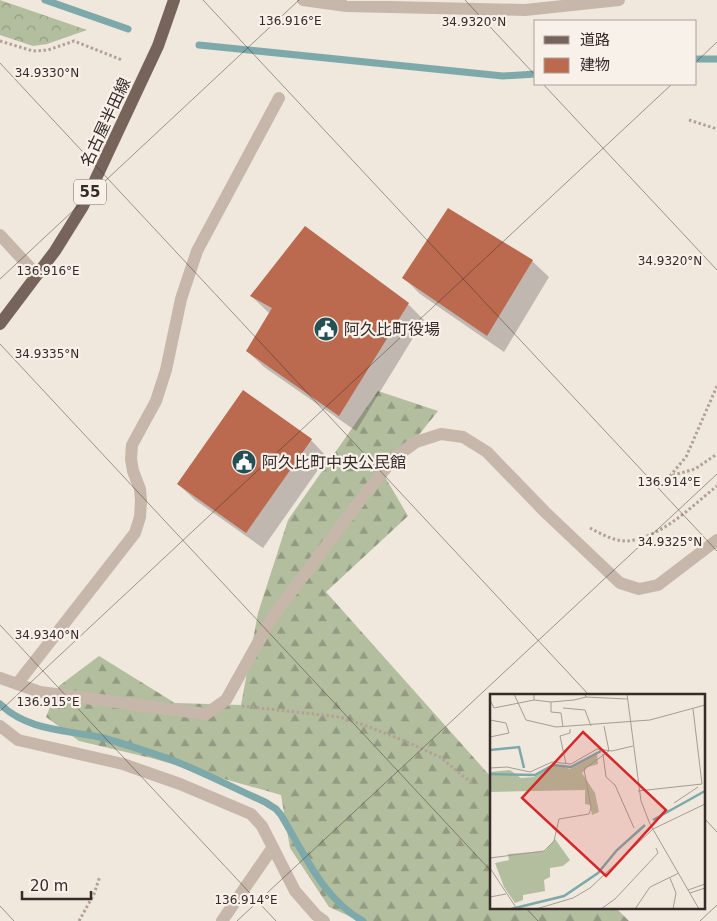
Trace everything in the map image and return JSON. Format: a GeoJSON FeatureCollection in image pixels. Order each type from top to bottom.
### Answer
{"type":"FeatureCollection","features":[{"type":"Feature","properties":{"kind":"main road","name":"名古屋半田線"},"geometry":{"type":"LineString","coordinates":[[0,324],[56,251],[83,206],[158,46],[174,0]]}},
{"type":"Feature","properties":{"kind":"street"},"geometry":{"type":"LineString","coordinates":[[303,0],[346,6],[525,10],[619,0]]}},
{"type":"Feature","properties":{"kind":"street"},"geometry":{"type":"LineString","coordinates":[[18,684],[135,533],[140,518],[140,489],[133,471],[131,459],[132,445],[156,402],[166,370],[181,299],[197,251],[279,98]]}},
{"type":"Feature","properties":{"kind":"street"},"geometry":{"type":"LineString","coordinates":[[0,235],[37,274]]}},
{"type":"Feature","properties":{"kind":"street"},"geometry":{"type":"LineString","coordinates":[[0,678],[40,692],[206,714],[226,700],[271,619],[395,456],[416,442],[441,434],[463,438],[487,452],[545,512],[620,583],[639,589],[658,585],[717,540]]}},
{"type":"Feature","properties":{"kind":"street"},"geometry":{"type":"LineString","coordinates":[[0,726],[18,740],[123,764],[180,784],[251,814],[262,826],[274,846],[295,891],[316,915],[324,921]]}},
{"type":"Feature","properties":{"kind":"street"},"geometry":{"type":"LineString","coordinates":[[222,921],[274,846]]}},
{"type":"Feature","properties":{"kind":"path"},"geometry":{"type":"LineString","coordinates":[[0,40],[32,51],[48,50],[74,41],[122,60]]}},
{"type":"Feature","properties":{"kind":"path"},"geometry":{"type":"LineString","coordinates":[[689,120],[717,129]]}},
{"type":"Feature","properties":{"kind":"path"},"geometry":{"type":"LineString","coordinates":[[717,386],[686,457],[670,476],[695,469],[717,454]]}},
{"type":"Feature","properties":{"kind":"path"},"geometry":{"type":"LineString","coordinates":[[588,527],[609,538],[632,541],[664,528],[717,486]]}},
{"type":"Feature","properties":{"kind":"path"},"geometry":{"type":"LineString","coordinates":[[226,700],[245,707],[340,717],[364,725],[440,757],[473,784]]}},
{"type":"Feature","properties":{"kind":"path"},"geometry":{"type":"LineString","coordinates":[[79,921],[94,894],[100,876]]}},
{"type":"Feature","properties":{"kind":"green space"},"geometry":{"type":"Polygon","coordinates":[[[0,0],[87,30],[47,44],[33,46],[0,35],[0,0]]]}},
{"type":"Feature","properties":{"kind":"green space"},"geometry":{"type":"Polygon","coordinates":[[[378,391],[438,411],[385,477],[408,516],[326,592],[490,776],[490,908],[616,908],[629,921],[360,921],[329,907],[290,848],[281,795],[151,758],[79,741],[46,717],[59,686],[99,656],[175,703],[241,705],[258,613],[288,520],[378,391]]]}},
{"type":"Feature","properties":{"kind":"building","name":"阿久比町役場"},"geometry":{"type":"Polygon","coordinates":[[[448,208],[533,260],[487,336],[402,278],[448,208]]]}},
{"type":"Feature","properties":{"kind":"building","name":"阿久比町役場"},"geometry":{"type":"Polygon","coordinates":[[[305,226],[409,303],[339,416],[246,351],[272,308],[250,296],[305,226]]]}},
{"type":"Feature","properties":{"kind":"building","name":"阿久比町中央公民館"},"geometry":{"type":"Polygon","coordinates":[[[243,390],[312,439],[246,533],[177,484],[243,390]]]}},
{"type":"Feature","properties":{"kind":"waterway"},"geometry":{"type":"LineString","coordinates":[[45,0],[128,29]]}},
{"type":"Feature","properties":{"kind":"waterway"},"geometry":{"type":"LineString","coordinates":[[199,45],[503,76],[534,74]]}},
{"type":"Feature","properties":{"kind":"waterway"},"geometry":{"type":"LineString","coordinates":[[697,59],[717,59]]}},
{"type":"Feature","properties":{"kind":"waterway"},"geometry":{"type":"LineString","coordinates":[[0,704],[10,713],[46,728],[99,737],[172,760],[265,802],[276,809],[281,815],[326,888],[349,912],[363,921]]}},
{"type":"Feature","properties":{"kind":"place","name":"阿久比町役場"},"geometry":{"type":"Point","coordinates":[326,329]}},
{"type":"Feature","properties":{"kind":"place","name":"阿久比町中央公民館"},"geometry":{"type":"Point","coordinates":[244,462]}}]}
